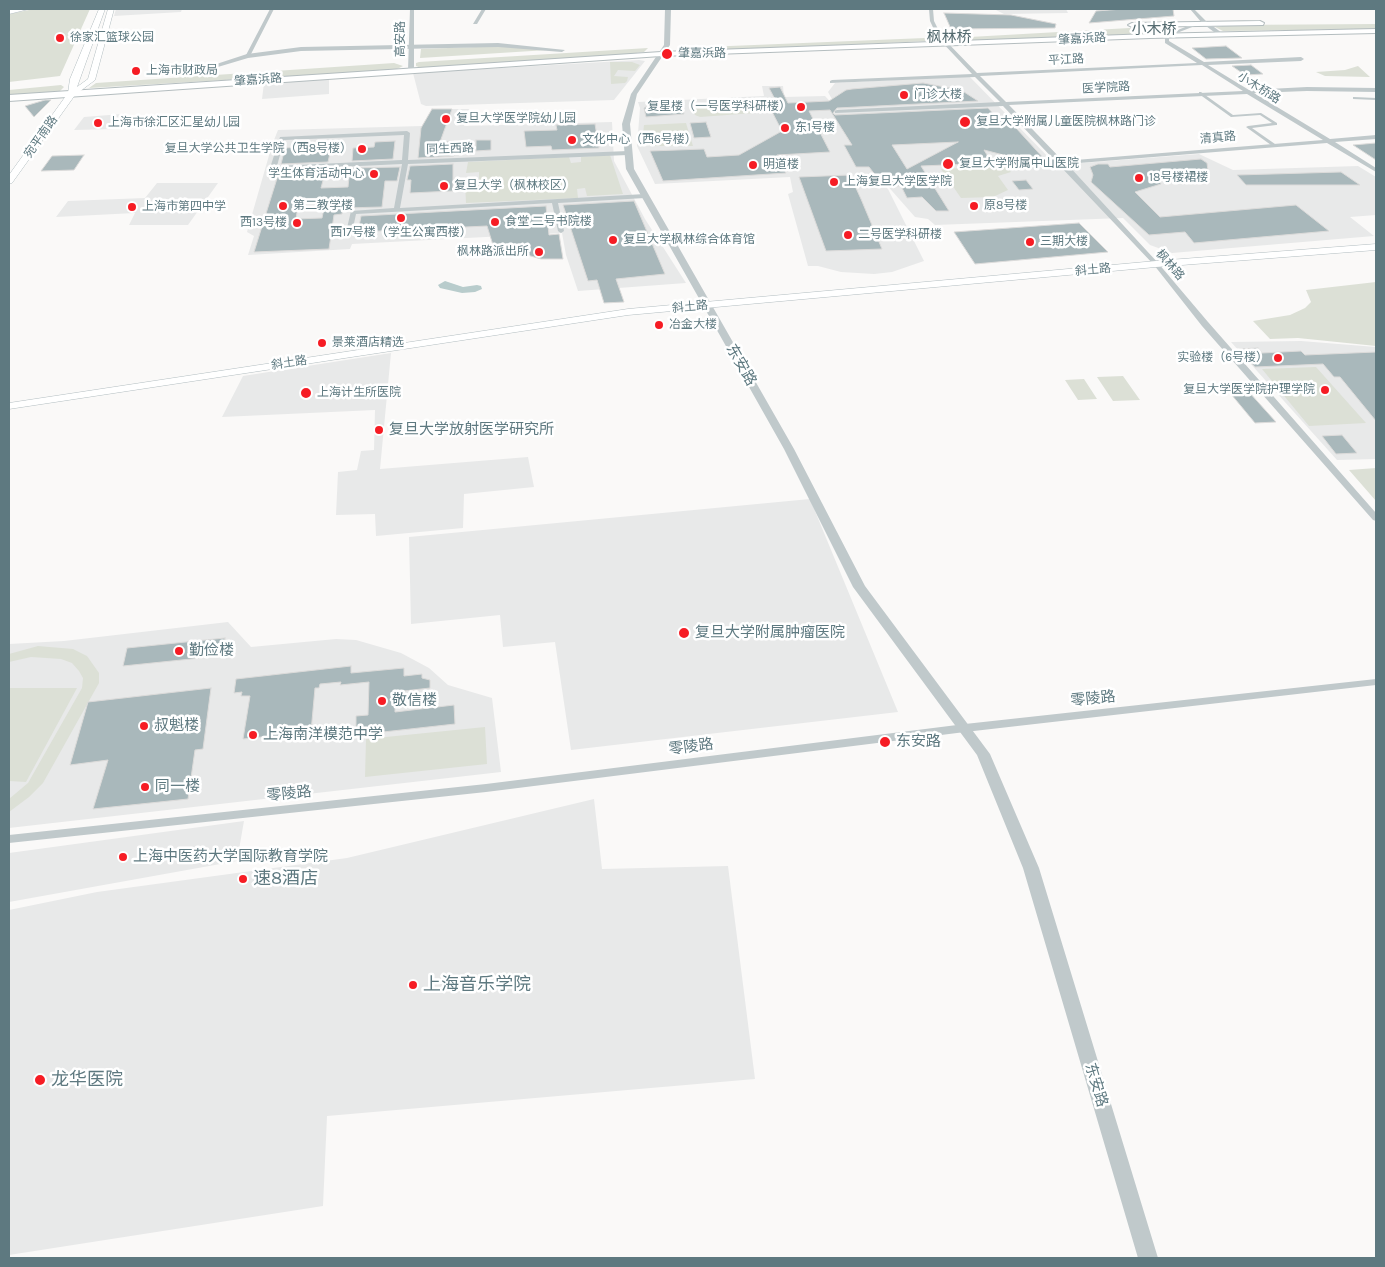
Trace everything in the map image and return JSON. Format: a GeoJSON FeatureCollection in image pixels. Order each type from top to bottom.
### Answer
{"type":"FeatureCollection","features":[{"type":"Feature","properties":{"kind":"main road"},"geometry":{"type":"LineString","coordinates":[[9,10],[26,9]]}},
{"type":"Feature","properties":{"kind":"main road"},"geometry":{"type":"LineString","coordinates":[[102,9],[69,82],[72,93],[91,80],[111,9]]}},
{"type":"Feature","properties":{"kind":"main road","name":"肇嘉浜路"},"geometry":{"type":"LineString","coordinates":[[1121,26],[1201,22],[1271,23]]}},
{"type":"Feature","properties":{"kind":"main road","name":"肇嘉浜路"},"geometry":{"type":"LineString","coordinates":[[610,48],[1037,31]]}},
{"type":"Feature","properties":{"kind":"main road","name":"肇嘉浜路"},"geometry":{"type":"LineString","coordinates":[[9,98],[661,54],[1167,35],[1376,31]]}},
{"type":"Feature","properties":{"kind":"main road","name":"肇嘉浜路"},"geometry":{"type":"LineString","coordinates":[[478,55],[572,50]]}},
{"type":"Feature","properties":{"kind":"main road"},"geometry":{"type":"LineString","coordinates":[[401,60],[420,59]]}},
{"type":"Feature","properties":{"kind":"main road","name":"肇嘉浜路"},"geometry":{"type":"LineString","coordinates":[[180,75],[228,72]]}},
{"type":"Feature","properties":{"kind":"main road"},"geometry":{"type":"LineString","coordinates":[[69,82],[101,80]]}},
{"type":"Feature","properties":{"kind":"main road","name":"宛平南路"},"geometry":{"type":"LineString","coordinates":[[9,181],[72,93]]}},
{"type":"Feature","properties":{"kind":"main road","name":"斜土路"},"geometry":{"type":"LineString","coordinates":[[9,406],[628,312],[1156,264],[1376,247]]}},
{"type":"Feature","properties":{"kind":"street"},"geometry":{"type":"LineString","coordinates":[[247,56],[272,9]]}},
{"type":"Feature","properties":{"kind":"street","name":"高安路"},"geometry":{"type":"LineString","coordinates":[[412,9],[412,70]]}},
{"type":"Feature","properties":{"kind":"street"},"geometry":{"type":"LineString","coordinates":[[475,23],[484,9]]}},
{"type":"Feature","properties":{"kind":"street"},"geometry":{"type":"LineString","coordinates":[[666,45],[668,9]]}},
{"type":"Feature","properties":{"kind":"street"},"geometry":{"type":"LineString","coordinates":[[932,9],[932,21],[938,35]]}},
{"type":"Feature","properties":{"kind":"street"},"geometry":{"type":"LineString","coordinates":[[1192,9],[1201,22],[1220,34]]}},
{"type":"Feature","properties":{"kind":"street"},"geometry":{"type":"LineString","coordinates":[[1167,35],[1201,22]]}},
{"type":"Feature","properties":{"kind":"street","name":"枫林路"},"geometry":{"type":"LineString","coordinates":[[938,35],[1062,163],[1156,264],[1205,324],[1376,518]]}},
{"type":"Feature","properties":{"kind":"street","name":"小木桥路"},"geometry":{"type":"LineString","coordinates":[[1167,35],[1167,42],[1376,170]]}},
{"type":"Feature","properties":{"kind":"street","name":"肇嘉浜路"},"geometry":{"type":"LineString","coordinates":[[189,74],[247,56],[302,49],[498,45],[562,50]]}},
{"type":"Feature","properties":{"kind":"street","name":"东安路"},"geometry":{"type":"LineString","coordinates":[[666,45],[634,94],[626,124],[630,169],[789,449],[859,587],[983,754],[1028,861],[1148,1258]]}},
{"type":"Feature","properties":{"kind":"street","name":"平江路"},"geometry":{"type":"LineString","coordinates":[[832,82],[1301,59]]}},
{"type":"Feature","properties":{"kind":"street","name":"医学院路"},"geometry":{"type":"LineString","coordinates":[[837,112],[1336,88],[1376,90]]}},
{"type":"Feature","properties":{"kind":"street"},"geometry":{"type":"LineString","coordinates":[[1200,94],[1232,116],[1260,114],[1276,124],[1248,127],[1273,144]]}},
{"type":"Feature","properties":{"kind":"street"},"geometry":{"type":"LineString","coordinates":[[1354,98],[1376,99]]}},
{"type":"Feature","properties":{"kind":"street","name":"同生西路"},"geometry":{"type":"LineString","coordinates":[[405,162],[407,134],[282,138],[273,168],[628,153]]}},
{"type":"Feature","properties":{"kind":"street","name":"清真路"},"geometry":{"type":"LineString","coordinates":[[1062,163],[1273,144],[1376,137]]}},
{"type":"Feature","properties":{"kind":"street"},"geometry":{"type":"LineString","coordinates":[[396,209],[405,162]]}},
{"type":"Feature","properties":{"kind":"street"},"geometry":{"type":"LineString","coordinates":[[350,228],[353,212],[645,196]]}},
{"type":"Feature","properties":{"kind":"street"},"geometry":{"type":"LineString","coordinates":[[555,201],[561,232]]}},
{"type":"Feature","properties":{"kind":"street","name":"零陵路"},"geometry":{"type":"LineString","coordinates":[[9,839],[486,788],[965,728],[1376,682]]}},
{"type":"Feature","properties":{"kind":"shaded area"},"geometry":{"type":"Polygon","coordinates":[[[34,9],[90,9],[60,76],[9,82],[9,14],[34,9]]]}},
{"type":"Feature","properties":{"kind":"shaded area"},"geometry":{"type":"Polygon","coordinates":[[[116,9],[182,9],[181,12],[114,16],[116,9]]]}},
{"type":"Feature","properties":{"kind":"shaded area"},"geometry":{"type":"Polygon","coordinates":[[[994,9],[1066,9],[1068,13],[1004,14],[994,9]]]}},
{"type":"Feature","properties":{"kind":"shaded area"},"geometry":{"type":"Polygon","coordinates":[[[1376,24],[1376,29],[1223,31],[1215,27],[1230,25],[1376,24]]]}},
{"type":"Feature","properties":{"kind":"shaded area"},"geometry":{"type":"Polygon","coordinates":[[[1165,26],[1174,28],[1164,33],[1153,34],[957,41],[952,38],[1165,26]]]}},
{"type":"Feature","properties":{"kind":"shaded area"},"geometry":{"type":"Polygon","coordinates":[[[925,38],[929,41],[691,52],[681,48],[925,38]]]}},
{"type":"Feature","properties":{"kind":"shaded area"},"geometry":{"type":"Polygon","coordinates":[[[503,46],[548,50],[420,58],[421,49],[503,46]]]}},
{"type":"Feature","properties":{"kind":"shaded area"},"geometry":{"type":"Polygon","coordinates":[[[648,48],[644,52],[620,55],[421,68],[416,66],[416,63],[419,62],[648,48]]]}},
{"type":"Feature","properties":{"kind":"shaded area"},"geometry":{"type":"Polygon","coordinates":[[[645,61],[614,100],[426,106],[421,104],[413,73],[645,61]]]}},
{"type":"Feature","properties":{"kind":"shaded area"},"geometry":{"type":"Polygon","coordinates":[[[610,62],[632,62],[640,65],[635,71],[618,70],[614,76],[628,77],[627,81],[625,83],[611,84],[610,62]]]}},
{"type":"Feature","properties":{"kind":"shaded area"},"geometry":{"type":"Polygon","coordinates":[[[394,63],[403,66],[395,70],[89,88],[96,83],[394,63]]]}},
{"type":"Feature","properties":{"kind":"shaded area"},"geometry":{"type":"Polygon","coordinates":[[[1358,66],[1370,77],[1325,76],[1316,72],[1345,70],[1358,66]]]}},
{"type":"Feature","properties":{"kind":"shaded area","name":"复旦大学附属中山医院"},"geometry":{"type":"Polygon","coordinates":[[[969,76],[1056,165],[1199,154],[1233,170],[1358,166],[1376,177],[1376,215],[1350,217],[1374,236],[1172,253],[1150,245],[1123,218],[935,225],[928,219],[915,217],[885,183],[878,181],[888,189],[924,261],[892,272],[874,274],[841,272],[818,266],[808,266],[788,194],[793,192],[790,177],[655,184],[637,146],[640,108],[638,102],[764,96],[762,86],[783,86],[784,97],[825,96],[838,110],[828,92],[835,83],[969,76]]]}},
{"type":"Feature","properties":{"kind":"shaded area"},"geometry":{"type":"Polygon","coordinates":[[[329,79],[329,94],[262,99],[264,83],[329,79]]]}},
{"type":"Feature","properties":{"kind":"shaded area"},"geometry":{"type":"Polygon","coordinates":[[[61,85],[64,87],[60,91],[9,96],[9,90],[61,85]]]}},
{"type":"Feature","properties":{"kind":"shaded area"},"geometry":{"type":"Polygon","coordinates":[[[760,101],[765,103],[768,112],[700,117],[695,115],[691,107],[696,104],[760,101]]]}},
{"type":"Feature","properties":{"kind":"shaded area","name":"复旦大学（枫林校区）"},"geometry":{"type":"Polygon","coordinates":[[[432,109],[469,109],[464,126],[612,122],[614,161],[645,219],[686,283],[578,291],[566,255],[562,233],[352,244],[350,249],[248,255],[254,236],[247,232],[278,130],[422,126],[432,109]]]}},
{"type":"Feature","properties":{"kind":"shaded area","name":"上海市徐汇区汇星幼儿园"},"geometry":{"type":"Polygon","coordinates":[[[122,114],[115,129],[74,130],[84,117],[122,114]]]}},
{"type":"Feature","properties":{"kind":"shaded area"},"geometry":{"type":"Polygon","coordinates":[[[686,123],[693,146],[650,146],[642,143],[644,125],[686,123]]]}},
{"type":"Feature","properties":{"kind":"shaded area"},"geometry":{"type":"Polygon","coordinates":[[[610,155],[623,194],[587,196],[585,188],[577,189],[578,198],[466,203],[465,183],[479,182],[479,172],[466,173],[468,162],[569,157],[571,163],[581,162],[581,157],[610,155]]]}},
{"type":"Feature","properties":{"kind":"shaded area"},"geometry":{"type":"Polygon","coordinates":[[[1006,166],[1011,172],[998,176],[1008,190],[993,197],[961,198],[941,169],[1006,166]]]}},
{"type":"Feature","properties":{"kind":"shaded area","name":"上海市第四中学"},"geometry":{"type":"Polygon","coordinates":[[[157,183],[218,183],[188,225],[129,225],[135,213],[56,217],[68,201],[145,198],[157,183]]]}},
{"type":"Feature","properties":{"kind":"shaded area"},"geometry":{"type":"Polygon","coordinates":[[[445,281],[463,287],[477,285],[481,286],[482,289],[475,292],[462,293],[440,288],[438,285],[445,281]]]}},
{"type":"Feature","properties":{"kind":"shaded area"},"geometry":{"type":"Polygon","coordinates":[[[1376,282],[1376,346],[1298,338],[1270,339],[1253,321],[1290,315],[1305,308],[1311,302],[1306,290],[1376,282]]]}},
{"type":"Feature","properties":{"kind":"shaded area","name":"复旦大学医学院护理学院"},"geometry":{"type":"Polygon","coordinates":[[[1301,341],[1376,347],[1376,459],[1337,460],[1231,342],[1301,341]]]}},
{"type":"Feature","properties":{"kind":"shaded area","name":"复旦大学放射医学研究所"},"geometry":{"type":"Polygon","coordinates":[[[391,353],[380,469],[528,457],[534,487],[464,494],[463,528],[376,536],[375,514],[336,515],[338,472],[357,470],[361,451],[374,450],[375,410],[222,417],[243,376],[391,353]]]}},
{"type":"Feature","properties":{"kind":"shaded area"},"geometry":{"type":"Polygon","coordinates":[[[1316,367],[1366,423],[1309,426],[1262,369],[1316,367]]]}},
{"type":"Feature","properties":{"kind":"shaded area"},"geometry":{"type":"Polygon","coordinates":[[[1123,376],[1140,400],[1113,401],[1097,377],[1123,376]]]}},
{"type":"Feature","properties":{"kind":"shaded area"},"geometry":{"type":"Polygon","coordinates":[[[1084,379],[1097,399],[1078,400],[1065,380],[1084,379]]]}},
{"type":"Feature","properties":{"kind":"shaded area"},"geometry":{"type":"Polygon","coordinates":[[[1376,468],[1376,501],[1349,470],[1376,468]]]}},
{"type":"Feature","properties":{"kind":"shaded area","name":"复旦大学附属肿瘤医院"},"geometry":{"type":"Polygon","coordinates":[[[810,499],[898,712],[571,750],[555,642],[503,647],[500,615],[411,624],[409,537],[810,499]]]}},
{"type":"Feature","properties":{"kind":"shaded area","name":"上海南洋模范中学"},"geometry":{"type":"Polygon","coordinates":[[[228,622],[251,647],[336,639],[356,640],[401,653],[429,668],[448,685],[492,698],[501,772],[9,828],[9,644],[64,641],[228,622]]]}},
{"type":"Feature","properties":{"kind":"shaded area"},"geometry":{"type":"Polygon","coordinates":[[[38,646],[73,649],[87,656],[99,673],[99,683],[43,783],[29,797],[9,812],[9,799],[28,783],[82,688],[83,678],[79,671],[72,663],[61,659],[31,657],[9,662],[9,654],[38,646]]]}},
{"type":"Feature","properties":{"kind":"shaded area"},"geometry":{"type":"Polygon","coordinates":[[[9,688],[77,688],[26,782],[9,781],[9,688]]]}},
{"type":"Feature","properties":{"kind":"shaded area"},"geometry":{"type":"Polygon","coordinates":[[[485,727],[487,764],[365,777],[366,739],[485,727]]]}},
{"type":"Feature","properties":{"kind":"shaded area","name":"上海音乐学院"},"geometry":{"type":"Polygon","coordinates":[[[594,799],[602,869],[728,866],[755,1079],[327,1116],[323,1206],[9,1255],[9,910],[97,892],[347,858],[594,799]]]}},
{"type":"Feature","properties":{"kind":"shaded area","name":"上海中医药大学国际教育学院"},"geometry":{"type":"Polygon","coordinates":[[[244,821],[237,861],[9,902],[9,853],[244,821]]]}},
{"type":"Feature","properties":{"kind":"building"},"geometry":{"type":"Polygon","coordinates":[[[1173,9],[1174,16],[1089,23],[1096,11],[1173,9]]]}},
{"type":"Feature","properties":{"kind":"building"},"geometry":{"type":"Polygon","coordinates":[[[944,13],[1011,15],[1056,24],[1055,28],[951,29],[944,13]]]}},
{"type":"Feature","properties":{"kind":"building"},"geometry":{"type":"Polygon","coordinates":[[[1226,46],[1242,58],[1206,59],[1192,48],[1226,46]]]}},
{"type":"Feature","properties":{"kind":"building"},"geometry":{"type":"Polygon","coordinates":[[[1251,65],[1263,74],[1245,75],[1232,66],[1251,65]]]}},
{"type":"Feature","properties":{"kind":"building"},"geometry":{"type":"Polygon","coordinates":[[[923,83],[961,90],[978,101],[837,108],[833,113],[835,115],[988,108],[996,117],[1006,117],[1046,161],[1022,162],[1019,159],[984,150],[992,163],[921,166],[949,211],[936,211],[922,197],[907,198],[901,186],[889,186],[880,181],[869,167],[856,167],[844,145],[852,145],[830,110],[809,111],[830,152],[777,155],[786,173],[663,181],[650,151],[704,149],[707,157],[739,155],[782,131],[768,104],[777,103],[769,88],[780,87],[788,103],[829,101],[846,90],[923,83]],[[958,142],[892,145],[907,169],[958,142]]]}},
{"type":"Feature","properties":{"kind":"building"},"geometry":{"type":"Polygon","coordinates":[[[51,100],[34,117],[25,106],[51,100]]]}},
{"type":"Feature","properties":{"kind":"building"},"geometry":{"type":"Polygon","coordinates":[[[651,104],[681,104],[684,114],[646,117],[644,108],[651,104]]]}},
{"type":"Feature","properties":{"kind":"building"},"geometry":{"type":"Polygon","coordinates":[[[432,109],[452,109],[440,142],[454,141],[454,156],[418,158],[421,128],[432,109]]]}},
{"type":"Feature","properties":{"kind":"building"},"geometry":{"type":"Polygon","coordinates":[[[706,122],[711,137],[694,138],[690,123],[706,122]]]}},
{"type":"Feature","properties":{"kind":"building"},"geometry":{"type":"Polygon","coordinates":[[[595,124],[599,148],[552,150],[551,146],[526,147],[524,131],[557,130],[556,125],[595,124]]]}},
{"type":"Feature","properties":{"kind":"building"},"geometry":{"type":"Polygon","coordinates":[[[476,140],[491,140],[491,150],[476,151],[476,140]]]}},
{"type":"Feature","properties":{"kind":"building"},"geometry":{"type":"Polygon","coordinates":[[[395,141],[393,159],[352,161],[353,148],[374,147],[375,142],[395,141]]]}},
{"type":"Feature","properties":{"kind":"building"},"geometry":{"type":"Polygon","coordinates":[[[1376,143],[1376,160],[1353,145],[1376,143]]]}},
{"type":"Feature","properties":{"kind":"building"},"geometry":{"type":"Polygon","coordinates":[[[299,147],[298,150],[331,149],[328,162],[281,164],[285,148],[299,147]]]}},
{"type":"Feature","properties":{"kind":"building"},"geometry":{"type":"Polygon","coordinates":[[[84,155],[74,170],[41,171],[52,156],[84,155]]]}},
{"type":"Feature","properties":{"kind":"building"},"geometry":{"type":"Polygon","coordinates":[[[1201,159],[1207,163],[1208,171],[1158,175],[1161,184],[1135,192],[1160,217],[1296,205],[1329,231],[1194,243],[1185,232],[1149,235],[1091,182],[1093,175],[1090,167],[1098,164],[1108,164],[1110,167],[1201,159]]]}},
{"type":"Feature","properties":{"kind":"building"},"geometry":{"type":"Polygon","coordinates":[[[453,164],[453,191],[410,193],[411,180],[407,180],[410,166],[453,164]]]}},
{"type":"Feature","properties":{"kind":"building"},"geometry":{"type":"Polygon","coordinates":[[[400,167],[397,181],[385,181],[382,207],[343,208],[342,214],[334,215],[329,249],[254,252],[279,172],[326,169],[321,188],[348,187],[350,168],[400,167]],[[326,198],[299,199],[296,219],[322,218],[326,198]]]}},
{"type":"Feature","properties":{"kind":"building"},"geometry":{"type":"Polygon","coordinates":[[[1341,172],[1360,185],[1246,185],[1237,175],[1341,172]]]}},
{"type":"Feature","properties":{"kind":"building"},"geometry":{"type":"Polygon","coordinates":[[[850,175],[882,249],[826,251],[799,177],[850,175]]]}},
{"type":"Feature","properties":{"kind":"building"},"geometry":{"type":"Polygon","coordinates":[[[1026,180],[1033,189],[1019,190],[1012,181],[1026,180]]]}},
{"type":"Feature","properties":{"kind":"building","name":"复旦大学枫林综合体育馆"},"geometry":{"type":"Polygon","coordinates":[[[634,201],[665,274],[616,279],[624,302],[604,303],[597,280],[588,281],[563,205],[634,201]]]}},
{"type":"Feature","properties":{"kind":"building"},"geometry":{"type":"Polygon","coordinates":[[[546,206],[549,235],[559,234],[563,259],[541,259],[493,245],[487,226],[358,232],[361,216],[546,206]]]}},
{"type":"Feature","properties":{"kind":"building","name":"三期大楼"},"geometry":{"type":"Polygon","coordinates":[[[1079,223],[1108,252],[975,264],[954,232],[1079,223]]]}},
{"type":"Feature","properties":{"kind":"building"},"geometry":{"type":"Polygon","coordinates":[[[1258,348],[1262,353],[1301,351],[1305,355],[1376,352],[1376,421],[1340,377],[1334,377],[1323,364],[1255,367],[1239,349],[1258,348]]]}},
{"type":"Feature","properties":{"kind":"building"},"geometry":{"type":"Polygon","coordinates":[[[1239,381],[1276,422],[1255,423],[1221,382],[1239,381]]]}},
{"type":"Feature","properties":{"kind":"building"},"geometry":{"type":"Polygon","coordinates":[[[1342,435],[1357,453],[1336,454],[1322,436],[1342,435]]]}},
{"type":"Feature","properties":{"kind":"building","name":"勤俭楼"},"geometry":{"type":"Polygon","coordinates":[[[225,638],[224,643],[232,644],[230,655],[123,666],[127,648],[225,638]]]}},
{"type":"Feature","properties":{"kind":"building","name":"敬信楼"},"geometry":{"type":"Polygon","coordinates":[[[351,666],[351,673],[404,668],[404,676],[422,674],[422,678],[430,680],[430,688],[395,692],[395,712],[454,705],[455,724],[356,735],[356,716],[368,715],[369,682],[340,685],[341,682],[320,684],[319,688],[315,688],[311,732],[286,734],[286,739],[270,741],[271,736],[243,739],[250,696],[241,696],[242,692],[234,693],[236,679],[351,666]]]}},
{"type":"Feature","properties":{"kind":"building","name":"叔魁楼"},"geometry":{"type":"Polygon","coordinates":[[[211,688],[203,749],[195,750],[188,799],[93,809],[108,760],[70,765],[88,702],[211,688]]]}},
{"type":"Feature","properties":{"kind":"place","name":"徐家汇篮球公园"},"geometry":{"type":"Point","coordinates":[60,38]}},
{"type":"Feature","properties":{"kind":"place","name":"肇嘉浜路"},"geometry":{"type":"Point","coordinates":[667,54]}},
{"type":"Feature","properties":{"kind":"place","name":"上海市财政局"},"geometry":{"type":"Point","coordinates":[136,71]}},
{"type":"Feature","properties":{"kind":"place","name":"门诊大楼"},"geometry":{"type":"Point","coordinates":[904,95]}},
{"type":"Feature","properties":{"kind":"place","name":"复星楼（一号医学科研楼）"},"geometry":{"type":"Point","coordinates":[801,107]}},
{"type":"Feature","properties":{"kind":"place","name":"复旦大学医学院幼儿园"},"geometry":{"type":"Point","coordinates":[446,119]}},
{"type":"Feature","properties":{"kind":"place","name":"复旦大学附属儿童医院枫林路门诊"},"geometry":{"type":"Point","coordinates":[965,122]}},
{"type":"Feature","properties":{"kind":"place","name":"上海市徐汇区汇星幼儿园"},"geometry":{"type":"Point","coordinates":[98,123]}},
{"type":"Feature","properties":{"kind":"place","name":"东1号楼"},"geometry":{"type":"Point","coordinates":[785,128]}},
{"type":"Feature","properties":{"kind":"place","name":"文化中心（西6号楼）"},"geometry":{"type":"Point","coordinates":[572,140]}},
{"type":"Feature","properties":{"kind":"place","name":"复旦大学公共卫生学院（西8号楼）"},"geometry":{"type":"Point","coordinates":[362,149]}},
{"type":"Feature","properties":{"kind":"place","name":"复旦大学附属中山医院"},"geometry":{"type":"Point","coordinates":[948,164]}},
{"type":"Feature","properties":{"kind":"place","name":"明道楼"},"geometry":{"type":"Point","coordinates":[753,165]}},
{"type":"Feature","properties":{"kind":"place","name":"学生体育活动中心"},"geometry":{"type":"Point","coordinates":[374,174]}},
{"type":"Feature","properties":{"kind":"place","name":"18号楼裙楼"},"geometry":{"type":"Point","coordinates":[1139,178]}},
{"type":"Feature","properties":{"kind":"place","name":"上海复旦大学医学院"},"geometry":{"type":"Point","coordinates":[834,182]}},
{"type":"Feature","properties":{"kind":"place","name":"复旦大学（枫林校区）"},"geometry":{"type":"Point","coordinates":[444,186]}},
{"type":"Feature","properties":{"kind":"place","name":"第二教学楼"},"geometry":{"type":"Point","coordinates":[283,206]}},
{"type":"Feature","properties":{"kind":"place","name":"原8号楼"},"geometry":{"type":"Point","coordinates":[974,206]}},
{"type":"Feature","properties":{"kind":"place","name":"上海市第四中学"},"geometry":{"type":"Point","coordinates":[132,207]}},
{"type":"Feature","properties":{"kind":"place","name":"西17号楼（学生公寓西楼）"},"geometry":{"type":"Point","coordinates":[401,218]}},
{"type":"Feature","properties":{"kind":"place","name":"食堂 二号书院楼"},"geometry":{"type":"Point","coordinates":[495,222]}},
{"type":"Feature","properties":{"kind":"place","name":"西13号楼"},"geometry":{"type":"Point","coordinates":[297,223]}},
{"type":"Feature","properties":{"kind":"place","name":"二号医学科研楼"},"geometry":{"type":"Point","coordinates":[848,235]}},
{"type":"Feature","properties":{"kind":"place","name":"复旦大学枫林综合体育馆"},"geometry":{"type":"Point","coordinates":[613,240]}},
{"type":"Feature","properties":{"kind":"place","name":"三期大楼"},"geometry":{"type":"Point","coordinates":[1030,242]}},
{"type":"Feature","properties":{"kind":"place","name":"枫林路派出所"},"geometry":{"type":"Point","coordinates":[539,252]}},
{"type":"Feature","properties":{"kind":"place","name":"冶金大楼"},"geometry":{"type":"Point","coordinates":[659,325]}},
{"type":"Feature","properties":{"kind":"place","name":"景莱酒店精选"},"geometry":{"type":"Point","coordinates":[322,343]}},
{"type":"Feature","properties":{"kind":"place","name":"实验楼（6号楼）"},"geometry":{"type":"Point","coordinates":[1278,358]}},
{"type":"Feature","properties":{"kind":"place","name":"复旦大学医学院护理学院"},"geometry":{"type":"Point","coordinates":[1325,390]}},
{"type":"Feature","properties":{"kind":"place","name":"上海计生所医院"},"geometry":{"type":"Point","coordinates":[306,393]}},
{"type":"Feature","properties":{"kind":"place","name":"复旦大学放射医学研究所"},"geometry":{"type":"Point","coordinates":[379,430]}},
{"type":"Feature","properties":{"kind":"place","name":"复旦大学附属肿瘤医院"},"geometry":{"type":"Point","coordinates":[684,633]}},
{"type":"Feature","properties":{"kind":"place","name":"勤俭楼"},"geometry":{"type":"Point","coordinates":[179,651]}},
{"type":"Feature","properties":{"kind":"place","name":"敬信楼"},"geometry":{"type":"Point","coordinates":[382,701]}},
{"type":"Feature","properties":{"kind":"place","name":"叔魁楼"},"geometry":{"type":"Point","coordinates":[144,726]}},
{"type":"Feature","properties":{"kind":"place","name":"上海南洋模范中学"},"geometry":{"type":"Point","coordinates":[253,735]}},
{"type":"Feature","properties":{"kind":"place","name":"东安路"},"geometry":{"type":"Point","coordinates":[885,742]}},
{"type":"Feature","properties":{"kind":"place","name":"同一楼"},"geometry":{"type":"Point","coordinates":[145,787]}},
{"type":"Feature","properties":{"kind":"place","name":"上海中医药大学国际教育学院"},"geometry":{"type":"Point","coordinates":[123,857]}},
{"type":"Feature","properties":{"kind":"place","name":"速8酒店"},"geometry":{"type":"Point","coordinates":[243,879]}},
{"type":"Feature","properties":{"kind":"place","name":"上海音乐学院"},"geometry":{"type":"Point","coordinates":[413,985]}},
{"type":"Feature","properties":{"kind":"place","name":"龙华医院"},"geometry":{"type":"Point","coordinates":[40,1080]}},
{"type":"Feature","properties":{"kind":"district","name":"小木桥"},"geometry":{"type":"Point","coordinates":[1154,30]}},
{"type":"Feature","properties":{"kind":"district","name":"枫林桥"},"geometry":{"type":"Point","coordinates":[949,38]}}]}
